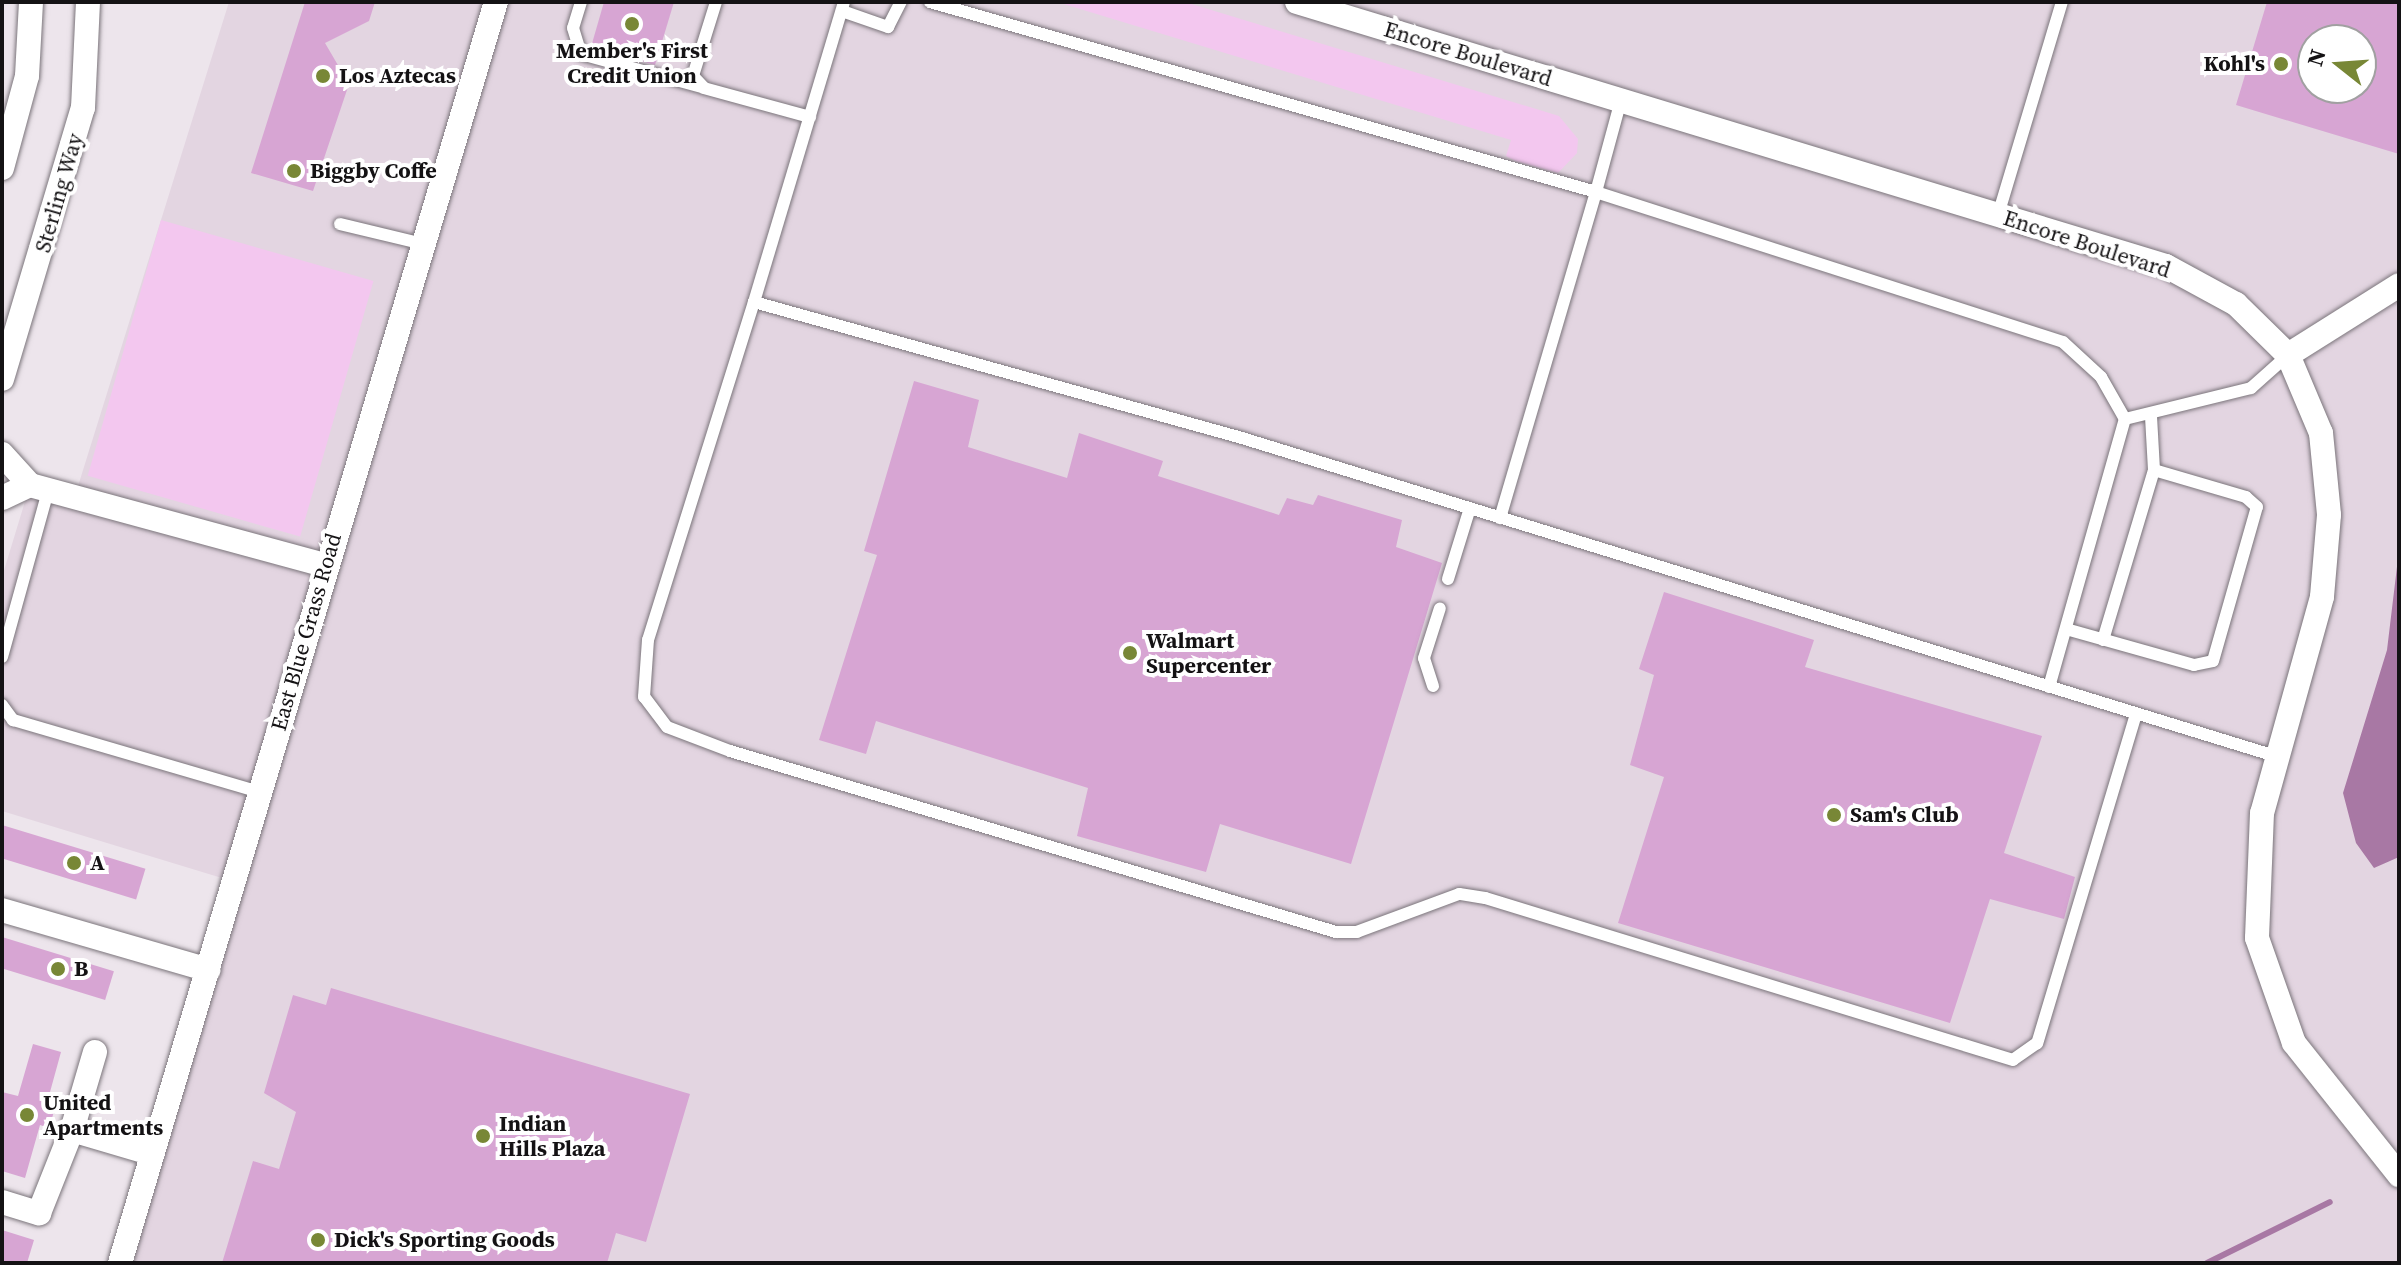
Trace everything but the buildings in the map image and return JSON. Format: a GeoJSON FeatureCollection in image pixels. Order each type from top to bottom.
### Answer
{"type":"FeatureCollection","features":[{"type":"Feature","properties":{"kind":"street"},"geometry":{"type":"LineString","coordinates":[[2,168],[27,76],[31,2]]}},
{"type":"Feature","properties":{"kind":"street","name":"Sterling Way"},"geometry":{"type":"LineString","coordinates":[[2,379],[83,108],[88,2]]}},
{"type":"Feature","properties":{"kind":"street","name":"East Blue Grass Road"},"geometry":{"type":"LineString","coordinates":[[121,1263],[324,565],[496,2]]}},
{"type":"Feature","properties":{"kind":"street","name":"Encore Boulevard"},"geometry":{"type":"LineString","coordinates":[[1297,2],[2166,266],[2236,304],[2288,355],[2321,433],[2329,515],[2322,597],[2255,853],[2257,938],[2266,977],[2294,1043],[2399,1175]]}},
{"type":"Feature","properties":{"kind":"street"},"geometry":{"type":"LineString","coordinates":[[2288,355],[2399,285]]}},
{"type":"Feature","properties":{"kind":"street"},"geometry":{"type":"LineString","coordinates":[[2,454],[39,488],[324,565]]}},
{"type":"Feature","properties":{"kind":"street"},"geometry":{"type":"LineString","coordinates":[[2,498],[39,488]]}},
{"type":"Feature","properties":{"kind":"street"},"geometry":{"type":"LineString","coordinates":[[2,910],[208,970]]}},
{"type":"Feature","properties":{"kind":"street"},"geometry":{"type":"LineString","coordinates":[[2,1202],[39,1213],[72,1130],[95,1052]]}},
{"type":"Feature","properties":{"kind":"street"},"geometry":{"type":"LineString","coordinates":[[72,1130],[153,1154]]}},
{"type":"Feature","properties":{"kind":"lane"},"geometry":{"type":"LineString","coordinates":[[581,2],[573,28],[581,54],[810,117]]}},
{"type":"Feature","properties":{"kind":"lane"},"geometry":{"type":"LineString","coordinates":[[704,88],[693,76],[716,2]]}},
{"type":"Feature","properties":{"kind":"lane"},"geometry":{"type":"LineString","coordinates":[[901,2],[888,27],[843,6],[648,640],[644,697],[667,727],[1286,918],[1357,932],[1459,894],[1485,898],[2013,1060],[2037,1043],[2136,714]]}},
{"type":"Feature","properties":{"kind":"lane"},"geometry":{"type":"LineString","coordinates":[[930,2],[1596,192],[2063,342],[2101,377],[2125,419],[2049,687]]}},
{"type":"Feature","properties":{"kind":"lane"},"geometry":{"type":"LineString","coordinates":[[1998,215],[2062,2]]}},
{"type":"Feature","properties":{"kind":"lane"},"geometry":{"type":"LineString","coordinates":[[1500,518],[1621,100]]}},
{"type":"Feature","properties":{"kind":"lane"},"geometry":{"type":"LineString","coordinates":[[340,224],[423,244]]}},
{"type":"Feature","properties":{"kind":"lane"},"geometry":{"type":"LineString","coordinates":[[754,302],[1470,508],[2278,757]]}},
{"type":"Feature","properties":{"kind":"lane"},"geometry":{"type":"LineString","coordinates":[[2125,419],[2151,416],[2251,388],[2288,355]]}},
{"type":"Feature","properties":{"kind":"lane"},"geometry":{"type":"LineString","coordinates":[[2103,640],[2154,470],[2151,416]]}},
{"type":"Feature","properties":{"kind":"lane"},"geometry":{"type":"LineString","coordinates":[[2066,629],[2205,666],[2222,637],[2257,507],[2246,497],[2154,470]]}},
{"type":"Feature","properties":{"kind":"lane"},"geometry":{"type":"LineString","coordinates":[[2,657],[39,488]]}},
{"type":"Feature","properties":{"kind":"lane"},"geometry":{"type":"LineString","coordinates":[[1448,579],[1470,508]]}},
{"type":"Feature","properties":{"kind":"lane"},"geometry":{"type":"LineString","coordinates":[[1433,686],[1424,658],[1440,608]]}},
{"type":"Feature","properties":{"kind":"lane"},"geometry":{"type":"LineString","coordinates":[[2,705],[13,720],[260,792]]}},
{"type":"Feature","properties":{"kind":"shaded area"},"geometry":{"type":"Polygon","coordinates":[[[229,2],[2399,2],[2399,1263],[120,1263],[235,882],[2,811],[2,577],[30,485],[74,499],[229,2]]]}},
{"type":"Feature","properties":{"kind":"shaded area"},"geometry":{"type":"Polygon","coordinates":[[[1057,2],[1185,2],[1559,116],[1578,139],[1577,153],[1558,173],[1515,161],[1506,156],[1511,140],[1057,2]]]}},
{"type":"Feature","properties":{"kind":"shaded area"},"geometry":{"type":"Polygon","coordinates":[[[161,220],[373,281],[300,537],[88,476],[161,220]]]}},
{"type":"Feature","properties":{"kind":"shaded area"},"geometry":{"type":"Polygon","coordinates":[[[2399,550],[2399,857],[2374,868],[2356,843],[2343,793],[2387,650],[2399,550]]]}},
{"type":"Feature","properties":{"kind":"waterway"},"geometry":{"type":"LineString","coordinates":[[2207,1263],[2330,1202]]}},
{"type":"Feature","properties":{"kind":"place","name":"Member's First Credit Union"},"geometry":{"type":"Point","coordinates":[632,24]}},
{"type":"Feature","properties":{"kind":"place","name":"Kohl's"},"geometry":{"type":"Point","coordinates":[2281,64]}},
{"type":"Feature","properties":{"kind":"place","name":"Los Aztecas"},"geometry":{"type":"Point","coordinates":[323,76]}},
{"type":"Feature","properties":{"kind":"place","name":"Biggby Coffe"},"geometry":{"type":"Point","coordinates":[294,171]}},
{"type":"Feature","properties":{"kind":"place","name":"Walmart Supercenter"},"geometry":{"type":"Point","coordinates":[1130,653]}},
{"type":"Feature","properties":{"kind":"place","name":"Sam's Club"},"geometry":{"type":"Point","coordinates":[1834,815]}},
{"type":"Feature","properties":{"kind":"place","name":"A"},"geometry":{"type":"Point","coordinates":[74,863]}},
{"type":"Feature","properties":{"kind":"place","name":"B"},"geometry":{"type":"Point","coordinates":[58,969]}},
{"type":"Feature","properties":{"kind":"place","name":"United Apartments"},"geometry":{"type":"Point","coordinates":[27,1115]}},
{"type":"Feature","properties":{"kind":"place","name":"Indian Hills Plaza"},"geometry":{"type":"Point","coordinates":[483,1136]}},
{"type":"Feature","properties":{"kind":"place","name":"Dick's Sporting Goods"},"geometry":{"type":"Point","coordinates":[318,1240]}}]}
